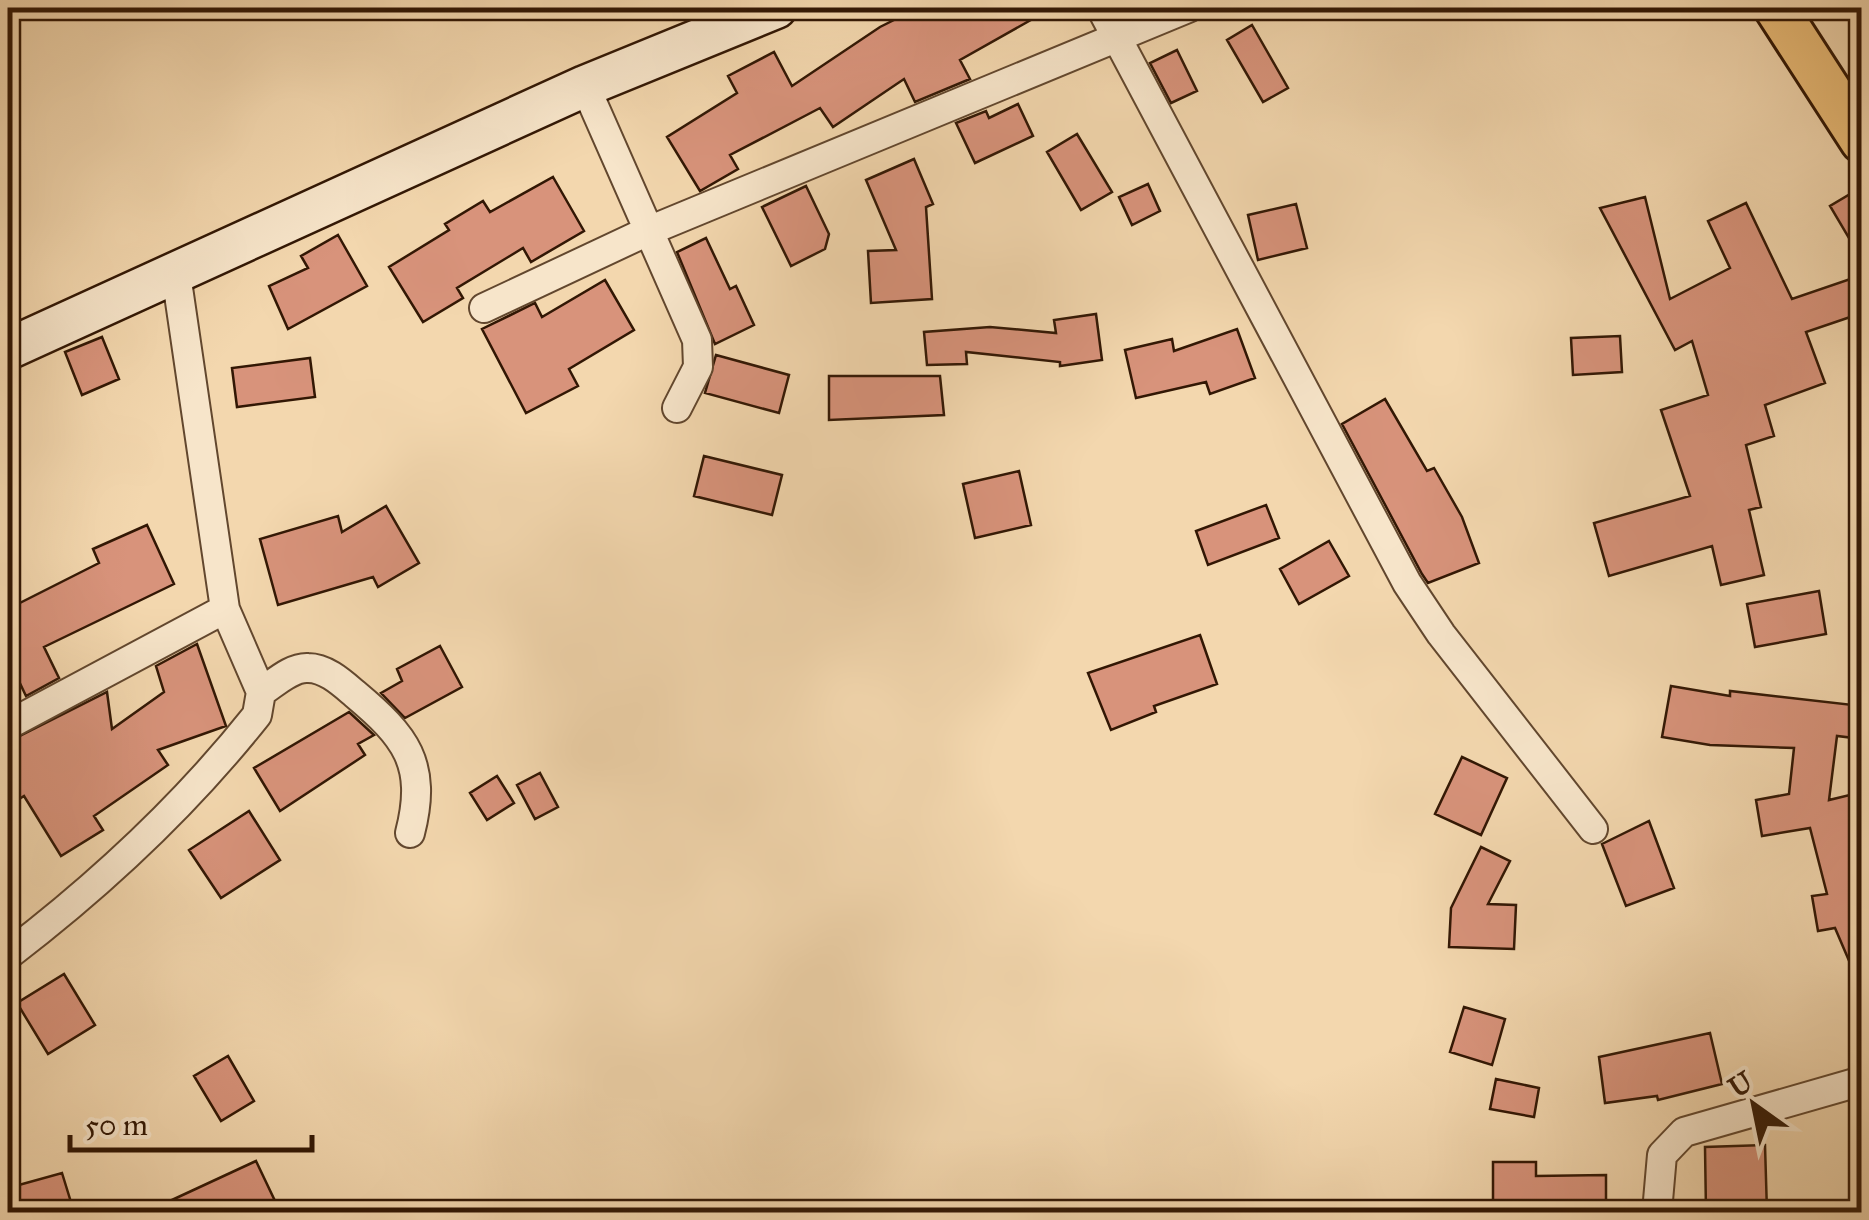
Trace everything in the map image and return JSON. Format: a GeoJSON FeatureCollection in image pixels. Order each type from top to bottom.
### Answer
{"type":"FeatureCollection","features":[{"type":"Feature","properties":{"kind":"main road"},"geometry":{"type":"LineString","coordinates":[[8,349],[586,86],[776,8]]}},
{"type":"Feature","properties":{"kind":"main road"},"geometry":{"type":"LineString","coordinates":[[1776,8],[1862,141]]}},
{"type":"Feature","properties":{"kind":"street"},"geometry":{"type":"LineString","coordinates":[[1101,8],[1407,583],[1440,634],[1593,829]]}},
{"type":"Feature","properties":{"kind":"street"},"geometry":{"type":"LineString","coordinates":[[484,308],[646,232],[1188,8]]}},
{"type":"Feature","properties":{"kind":"street"},"geometry":{"type":"LineString","coordinates":[[586,86],[698,348],[698,367],[677,408]]}},
{"type":"Feature","properties":{"kind":"street"},"geometry":{"type":"LineString","coordinates":[[8,956],[108,877],[164,823],[257,715],[261,692],[225,610],[176,274]]}},
{"type":"Feature","properties":{"kind":"street"},"geometry":{"type":"LineString","coordinates":[[8,725],[225,610]]}},
{"type":"Feature","properties":{"kind":"street"},"geometry":{"type":"LineString","coordinates":[[261,692],[292,672],[316,669],[344,685],[394,726],[406,747],[414,788],[410,833]]}},
{"type":"Feature","properties":{"kind":"street"},"geometry":{"type":"LineString","coordinates":[[1657,1212],[1662,1154],[1678,1136],[1692,1128],[1862,1081]]}},
{"type":"Feature","properties":{"kind":"building"},"geometry":{"type":"Polygon","coordinates":[[[918,8],[1052,8],[960,60],[970,79],[915,102],[904,79],[833,127],[820,108],[730,155],[738,169],[700,191],[667,137],[737,93],[728,76],[774,52],[792,86],[880,27],[918,8]]]}},
{"type":"Feature","properties":{"kind":"building"},"geometry":{"type":"Polygon","coordinates":[[[1252,25],[1288,88],[1263,102],[1227,40],[1252,25]]]}},
{"type":"Feature","properties":{"kind":"building"},"geometry":{"type":"Polygon","coordinates":[[[1177,50],[1197,91],[1171,103],[1150,63],[1177,50]]]}},
{"type":"Feature","properties":{"kind":"building"},"geometry":{"type":"Polygon","coordinates":[[[1018,104],[1033,136],[975,163],[956,123],[986,111],[989,118],[1018,104]]]}},
{"type":"Feature","properties":{"kind":"building"},"geometry":{"type":"Polygon","coordinates":[[[1077,134],[1112,192],[1081,210],[1047,152],[1077,134]]]}},
{"type":"Feature","properties":{"kind":"building"},"geometry":{"type":"Polygon","coordinates":[[[914,159],[933,204],[926,207],[932,299],[871,303],[868,251],[896,250],[866,180],[914,159]]]}},
{"type":"Feature","properties":{"kind":"building"},"geometry":{"type":"Polygon","coordinates":[[[553,177],[584,231],[531,262],[523,248],[457,288],[463,298],[423,322],[389,267],[449,230],[445,224],[483,201],[490,212],[553,177]]]}},
{"type":"Feature","properties":{"kind":"building"},"geometry":{"type":"Polygon","coordinates":[[[1148,184],[1160,211],[1132,225],[1119,197],[1148,184]]]}},
{"type":"Feature","properties":{"kind":"building"},"geometry":{"type":"Polygon","coordinates":[[[806,186],[829,234],[825,249],[791,266],[762,207],[806,186]]]}},
{"type":"Feature","properties":{"kind":"building"},"geometry":{"type":"Polygon","coordinates":[[[1862,187],[1862,260],[1830,206],[1862,187]]]}},
{"type":"Feature","properties":{"kind":"building"},"geometry":{"type":"Polygon","coordinates":[[[1645,197],[1670,299],[1730,268],[1708,221],[1746,203],[1792,299],[1862,275],[1862,313],[1806,332],[1825,383],[1765,405],[1774,436],[1746,445],[1761,507],[1749,510],[1764,575],[1721,585],[1712,546],[1609,576],[1594,523],[1690,496],[1661,410],[1708,395],[1692,341],[1675,350],[1600,208],[1645,197]]]}},
{"type":"Feature","properties":{"kind":"building"},"geometry":{"type":"Polygon","coordinates":[[[1296,204],[1307,248],[1258,260],[1248,215],[1296,204]]]}},
{"type":"Feature","properties":{"kind":"building"},"geometry":{"type":"Polygon","coordinates":[[[338,235],[367,286],[288,329],[269,286],[308,268],[301,256],[338,235]]]}},
{"type":"Feature","properties":{"kind":"building"},"geometry":{"type":"Polygon","coordinates":[[[706,238],[730,289],[736,286],[754,325],[715,344],[677,252],[706,238]]]}},
{"type":"Feature","properties":{"kind":"building"},"geometry":{"type":"Polygon","coordinates":[[[605,280],[634,330],[569,369],[578,386],[526,413],[482,329],[535,303],[542,317],[605,280]]]}},
{"type":"Feature","properties":{"kind":"building"},"geometry":{"type":"Polygon","coordinates":[[[1096,314],[1102,360],[1060,366],[1060,362],[966,352],[967,364],[927,365],[924,332],[990,327],[1056,333],[1054,320],[1096,314]]]}},
{"type":"Feature","properties":{"kind":"building"},"geometry":{"type":"Polygon","coordinates":[[[1237,329],[1255,378],[1210,394],[1206,382],[1136,398],[1125,350],[1172,339],[1174,351],[1237,329]]]}},
{"type":"Feature","properties":{"kind":"building"},"geometry":{"type":"Polygon","coordinates":[[[1620,336],[1622,372],[1573,375],[1571,338],[1620,336]]]}},
{"type":"Feature","properties":{"kind":"building"},"geometry":{"type":"Polygon","coordinates":[[[102,337],[119,379],[82,395],[65,352],[102,337]]]}},
{"type":"Feature","properties":{"kind":"building"},"geometry":{"type":"Polygon","coordinates":[[[716,355],[789,375],[779,413],[705,393],[716,355]]]}},
{"type":"Feature","properties":{"kind":"building"},"geometry":{"type":"Polygon","coordinates":[[[310,358],[315,397],[237,407],[232,368],[310,358]]]}},
{"type":"Feature","properties":{"kind":"building"},"geometry":{"type":"Polygon","coordinates":[[[829,376],[940,376],[944,415],[829,420],[829,376]]]}},
{"type":"Feature","properties":{"kind":"building"},"geometry":{"type":"Polygon","coordinates":[[[1385,399],[1427,471],[1434,468],[1462,517],[1479,563],[1428,583],[1422,574],[1342,424],[1385,399]]]}},
{"type":"Feature","properties":{"kind":"building"},"geometry":{"type":"Polygon","coordinates":[[[704,456],[782,475],[772,515],[694,496],[704,456]]]}},
{"type":"Feature","properties":{"kind":"building"},"geometry":{"type":"Polygon","coordinates":[[[1019,471],[1031,525],[975,538],[963,484],[1019,471]]]}},
{"type":"Feature","properties":{"kind":"building"},"geometry":{"type":"Polygon","coordinates":[[[1266,505],[1279,538],[1208,565],[1196,531],[1266,505]]]}},
{"type":"Feature","properties":{"kind":"building"},"geometry":{"type":"Polygon","coordinates":[[[386,506],[419,563],[378,587],[373,577],[278,605],[260,539],[338,516],[342,532],[386,506]]]}},
{"type":"Feature","properties":{"kind":"building"},"geometry":{"type":"Polygon","coordinates":[[[147,525],[174,584],[44,647],[59,678],[26,696],[8,658],[8,609],[99,563],[93,549],[147,525]]]}},
{"type":"Feature","properties":{"kind":"building"},"geometry":{"type":"Polygon","coordinates":[[[1329,541],[1349,576],[1299,604],[1280,569],[1329,541]]]}},
{"type":"Feature","properties":{"kind":"building"},"geometry":{"type":"Polygon","coordinates":[[[1819,591],[1826,634],[1755,647],[1747,604],[1819,591]]]}},
{"type":"Feature","properties":{"kind":"building"},"geometry":{"type":"Polygon","coordinates":[[[1200,635],[1217,684],[1154,706],[1156,712],[1111,730],[1088,673],[1200,635]]]}},
{"type":"Feature","properties":{"kind":"building"},"geometry":{"type":"Polygon","coordinates":[[[197,644],[226,726],[158,750],[168,765],[94,816],[103,830],[61,856],[24,796],[8,806],[8,742],[107,692],[112,729],[164,692],[156,666],[197,644]]]}},
{"type":"Feature","properties":{"kind":"building"},"geometry":{"type":"Polygon","coordinates":[[[440,646],[462,687],[405,718],[381,693],[402,681],[397,669],[440,646]]]}},
{"type":"Feature","properties":{"kind":"building"},"geometry":{"type":"Polygon","coordinates":[[[1671,686],[1730,696],[1730,691],[1862,706],[1862,739],[1837,736],[1829,800],[1862,792],[1862,991],[1835,928],[1818,931],[1812,896],[1827,894],[1810,828],[1762,836],[1756,800],[1789,794],[1794,748],[1710,745],[1662,737],[1671,686]]]}},
{"type":"Feature","properties":{"kind":"building"},"geometry":{"type":"Polygon","coordinates":[[[349,712],[374,735],[358,744],[365,755],[280,811],[254,768],[349,712]]]}},
{"type":"Feature","properties":{"kind":"building"},"geometry":{"type":"Polygon","coordinates":[[[1462,757],[1507,778],[1481,835],[1435,814],[1462,757]]]}},
{"type":"Feature","properties":{"kind":"building"},"geometry":{"type":"Polygon","coordinates":[[[540,773],[558,807],[535,819],[517,785],[540,773]]]}},
{"type":"Feature","properties":{"kind":"building"},"geometry":{"type":"Polygon","coordinates":[[[497,776],[514,803],[487,820],[470,793],[497,776]]]}},
{"type":"Feature","properties":{"kind":"building"},"geometry":{"type":"Polygon","coordinates":[[[249,811],[280,860],[221,898],[189,850],[249,811]]]}},
{"type":"Feature","properties":{"kind":"building"},"geometry":{"type":"Polygon","coordinates":[[[1649,821],[1674,888],[1626,906],[1602,844],[1649,821]]]}},
{"type":"Feature","properties":{"kind":"building"},"geometry":{"type":"Polygon","coordinates":[[[1481,847],[1510,861],[1488,904],[1516,905],[1514,949],[1449,947],[1451,908],[1481,847]]]}},
{"type":"Feature","properties":{"kind":"building"},"geometry":{"type":"Polygon","coordinates":[[[64,974],[95,1025],[48,1054],[17,1003],[64,974]]]}},
{"type":"Feature","properties":{"kind":"building"},"geometry":{"type":"Polygon","coordinates":[[[1464,1007],[1505,1019],[1492,1065],[1450,1052],[1464,1007]]]}},
{"type":"Feature","properties":{"kind":"building"},"geometry":{"type":"Polygon","coordinates":[[[1710,1033],[1722,1084],[1658,1100],[1657,1096],[1605,1103],[1599,1057],[1710,1033]]]}},
{"type":"Feature","properties":{"kind":"building"},"geometry":{"type":"Polygon","coordinates":[[[228,1056],[254,1101],[221,1121],[194,1076],[228,1056]]]}},
{"type":"Feature","properties":{"kind":"building"},"geometry":{"type":"Polygon","coordinates":[[[1496,1079],[1539,1088],[1534,1117],[1490,1109],[1496,1079]]]}},
{"type":"Feature","properties":{"kind":"building"},"geometry":{"type":"Polygon","coordinates":[[[1765,1145],[1767,1212],[1706,1212],[1705,1147],[1765,1145]]]}},
{"type":"Feature","properties":{"kind":"building"},"geometry":{"type":"Polygon","coordinates":[[[256,1161],[275,1201],[251,1212],[146,1212],[256,1161]]]}},
{"type":"Feature","properties":{"kind":"building"},"geometry":{"type":"Polygon","coordinates":[[[1493,1162],[1536,1162],[1536,1176],[1606,1175],[1606,1212],[1493,1212],[1493,1162]]]}},
{"type":"Feature","properties":{"kind":"building"},"geometry":{"type":"Polygon","coordinates":[[[62,1173],[74,1212],[8,1212],[8,1188],[62,1173]]]}}]}
